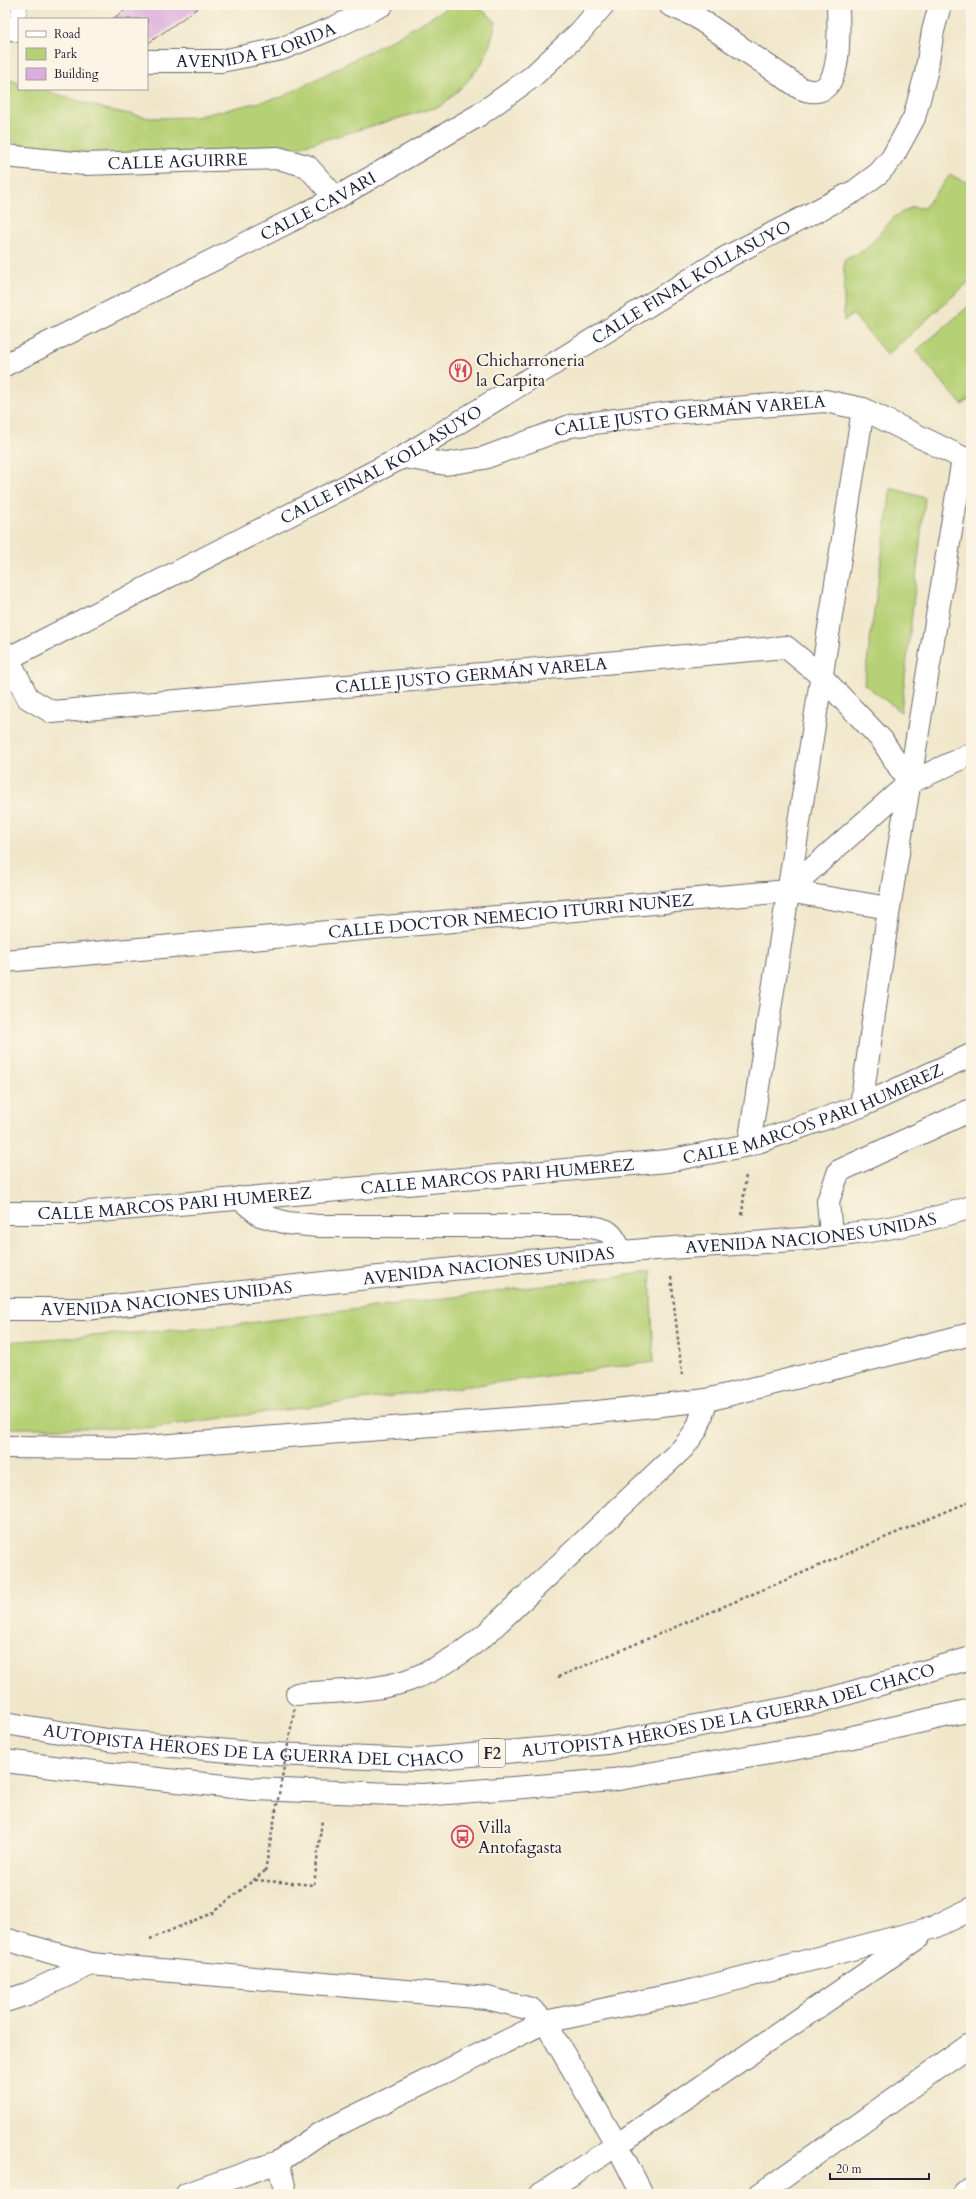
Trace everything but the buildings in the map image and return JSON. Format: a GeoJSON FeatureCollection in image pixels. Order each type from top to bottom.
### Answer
{"type":"FeatureCollection","features":[{"type":"Feature","properties":{"kind":"main road","name":"AVENIDA FLORIDA"},"geometry":{"type":"LineString","coordinates":[[148,62],[221,61],[280,49],[333,28],[382,5]]}},
{"type":"Feature","properties":{"kind":"main road","name":"CALLE CAVARI"},"geometry":{"type":"LineString","coordinates":[[5,365],[336,198],[479,115],[532,77],[580,32],[603,5]]}},
{"type":"Feature","properties":{"kind":"main road"},"geometry":{"type":"LineString","coordinates":[[670,5],[695,16],[800,88],[809,92],[821,92],[831,82],[835,70],[838,5]]}},
{"type":"Feature","properties":{"kind":"main road","name":"CALLE FINAL KOLLASUYO"},"geometry":{"type":"LineString","coordinates":[[6,657],[403,457],[725,258],[856,191],[879,173],[892,158],[914,118],[926,73],[933,31],[940,5]]}},
{"type":"Feature","properties":{"kind":"main road","name":"CALLE AGUIRRE"},"geometry":{"type":"LineString","coordinates":[[5,156],[85,164],[278,158],[307,166],[336,198]]}},
{"type":"Feature","properties":{"kind":"main road","name":"CALLE JUSTO GERMÁN VARELA"},"geometry":{"type":"LineString","coordinates":[[403,457],[446,464],[484,458],[570,426],[670,413],[825,401],[863,408],[967,458]]}},
{"type":"Feature","properties":{"kind":"main road"},"geometry":{"type":"LineString","coordinates":[[749,1145],[820,675],[863,408]]}},
{"type":"Feature","properties":{"kind":"main road"},"geometry":{"type":"LineString","coordinates":[[861,1106],[889,908],[909,783],[967,458]]}},
{"type":"Feature","properties":{"kind":"main road","name":"CALLE JUSTO GERMÁN VARELA"},"geometry":{"type":"LineString","coordinates":[[6,657],[28,698],[52,712],[786,647],[820,675],[882,740],[909,783]]}},
{"type":"Feature","properties":{"kind":"main road"},"geometry":{"type":"LineString","coordinates":[[787,891],[909,783],[971,754]]}},
{"type":"Feature","properties":{"kind":"main road","name":"CALLE DOCTOR NEMECIO ITURRI NUÑEZ"},"geometry":{"type":"LineString","coordinates":[[5,961],[787,891],[889,908]]}},
{"type":"Feature","properties":{"kind":"main road","name":"CALLE MARCOS PARI HUMEREZ"},"geometry":{"type":"LineString","coordinates":[[5,1213],[77,1213],[667,1161],[749,1145],[861,1106],[971,1055]]}},
{"type":"Feature","properties":{"kind":"main road"},"geometry":{"type":"LineString","coordinates":[[831,1236],[828,1201],[839,1171],[907,1138],[971,1110]]}},
{"type":"Feature","properties":{"kind":"main road"},"geometry":{"type":"LineString","coordinates":[[239,1198],[260,1215],[287,1223],[310,1225],[586,1226],[607,1230],[616,1239],[621,1252]]}},
{"type":"Feature","properties":{"kind":"main road","name":"AVENIDA NACIONES UNIDAS"},"geometry":{"type":"LineString","coordinates":[[5,1309],[85,1309],[621,1252],[831,1236],[895,1226],[971,1207]]}},
{"type":"Feature","properties":{"kind":"main road"},"geometry":{"type":"LineString","coordinates":[[5,1447],[133,1448],[588,1413],[685,1401],[707,1400],[971,1334]]}},
{"type":"Feature","properties":{"kind":"main road"},"geometry":{"type":"LineString","coordinates":[[296,1700],[373,1688],[406,1681],[462,1653],[487,1633],[684,1447],[696,1429],[707,1400]]}},
{"type":"Feature","properties":{"kind":"main road","name":"AUTOPISTA HÉROES DE LA GUERRA DEL CHACO"},"geometry":{"type":"LineString","coordinates":[[5,1723],[115,1741],[251,1753],[415,1760],[615,1741],[815,1703],[971,1658]]}},
{"type":"Feature","properties":{"kind":"main road","name":"F2"},"geometry":{"type":"LineString","coordinates":[[5,1761],[252,1789],[423,1795],[613,1780],[822,1744],[971,1710]]}},
{"type":"Feature","properties":{"kind":"main road"},"geometry":{"type":"LineString","coordinates":[[541,2194],[617,2145],[932,1928],[971,1909]]}},
{"type":"Feature","properties":{"kind":"main road"},"geometry":{"type":"LineString","coordinates":[[187,2194],[278,2162],[319,2134],[545,2022],[695,1990],[932,1928]]}},
{"type":"Feature","properties":{"kind":"main road"},"geometry":{"type":"LineString","coordinates":[[5,1939],[91,1964],[487,1998],[531,2009],[545,2022],[617,2145],[642,2194]]}},
{"type":"Feature","properties":{"kind":"main road"},"geometry":{"type":"LineString","coordinates":[[5,2001],[27,1994],[91,1964]]}},
{"type":"Feature","properties":{"kind":"main road"},"geometry":{"type":"LineString","coordinates":[[760,2194],[971,2044]]}},
{"type":"Feature","properties":{"kind":"main road"},"geometry":{"type":"LineString","coordinates":[[278,2162],[286,2194]]}},
{"type":"Feature","properties":{"kind":"main road"},"geometry":{"type":"LineString","coordinates":[[965,2194],[971,2190]]}},
{"type":"Feature","properties":{"kind":"lane"},"geometry":{"type":"LineString","coordinates":[[13,30],[20,5]]}},
{"type":"Feature","properties":{"kind":"path"},"geometry":{"type":"LineString","coordinates":[[739,1243],[749,1145]]}},
{"type":"Feature","properties":{"kind":"path"},"geometry":{"type":"LineString","coordinates":[[668,1248],[685,1401]]}},
{"type":"Feature","properties":{"kind":"path"},"geometry":{"type":"LineString","coordinates":[[558,1677],[971,1501]]}},
{"type":"Feature","properties":{"kind":"path"},"geometry":{"type":"LineString","coordinates":[[148,1940],[212,1913],[265,1871],[296,1700]]}},
{"type":"Feature","properties":{"kind":"path"},"geometry":{"type":"LineString","coordinates":[[255,1880],[314,1885],[326,1792]]}},
{"type":"Feature","properties":{"kind":"green space"},"geometry":{"type":"Polygon","coordinates":[[[460,5],[476,7],[488,14],[496,22],[489,48],[481,65],[463,86],[441,106],[271,155],[59,160],[5,138],[5,78],[18,83],[18,90],[43,90],[105,109],[150,118],[195,117],[282,97],[386,43],[451,6],[460,5]]]}},
{"type":"Feature","properties":{"kind":"green space"},"geometry":{"type":"Polygon","coordinates":[[[950,175],[971,184],[971,280],[887,355],[853,314],[844,321],[844,260],[865,250],[894,217],[912,207],[924,208],[950,175]]]}},
{"type":"Feature","properties":{"kind":"green space"},"geometry":{"type":"Polygon","coordinates":[[[971,304],[971,398],[962,405],[916,351],[971,304]]]}},
{"type":"Feature","properties":{"kind":"green space"},"geometry":{"type":"Polygon","coordinates":[[[891,488],[925,498],[901,712],[864,684],[891,488]]]}},
{"type":"Feature","properties":{"kind":"green space"},"geometry":{"type":"Polygon","coordinates":[[[650,1272],[654,1362],[146,1428],[5,1428],[5,1342],[217,1327],[650,1272]]]}},
{"type":"Feature","properties":{"kind":"place","name":"Chicharroneria la Carpita"},"geometry":{"type":"Point","coordinates":[461,370]}},
{"type":"Feature","properties":{"kind":"place","name":"Villa Antofagasta"},"geometry":{"type":"Point","coordinates":[462,1837]}}]}
